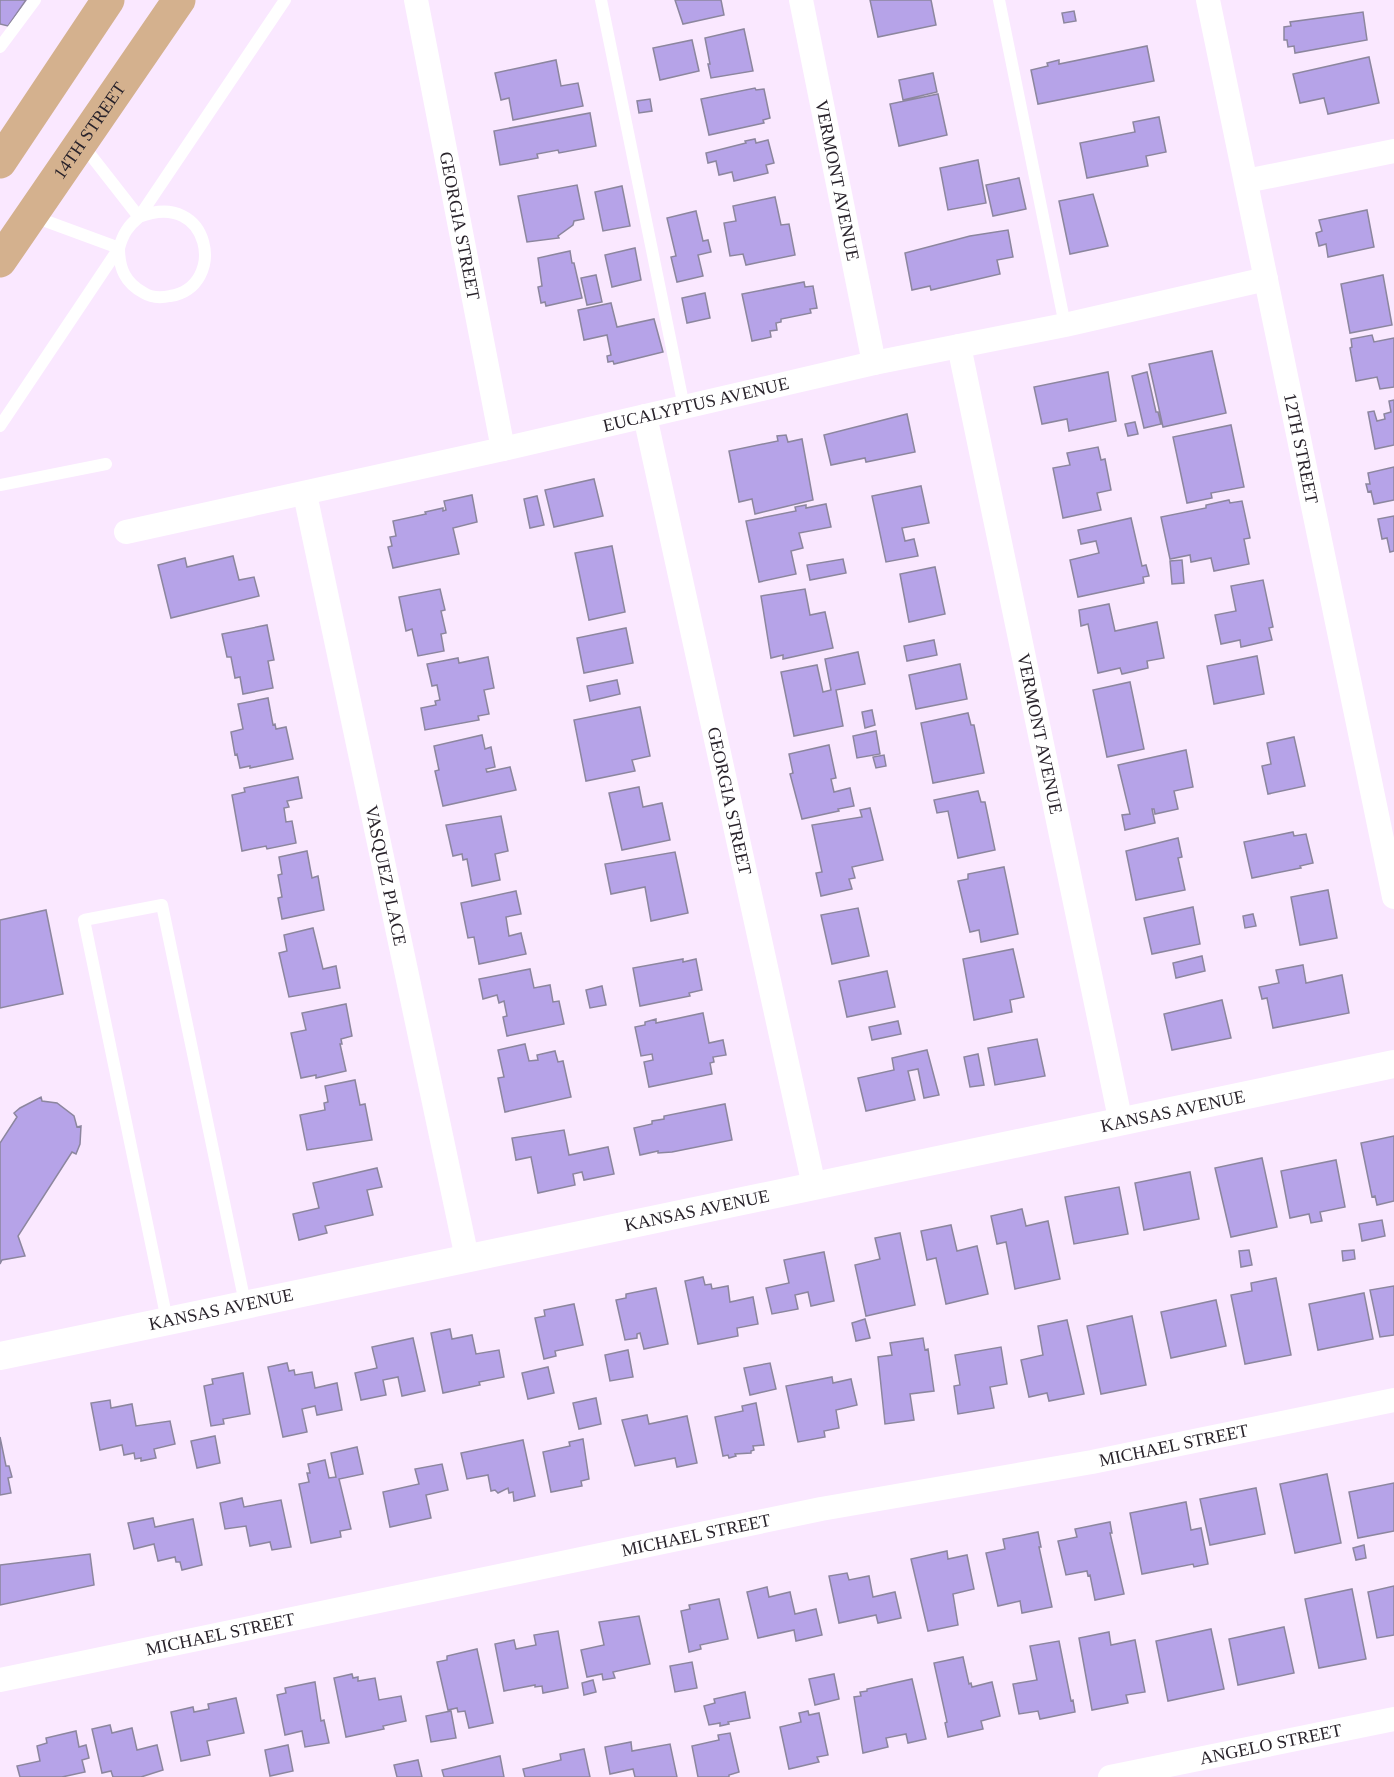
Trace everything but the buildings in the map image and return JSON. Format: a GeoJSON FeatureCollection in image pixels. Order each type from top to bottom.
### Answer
{"type":"FeatureCollection","features":[{"type":"Feature","properties":{"kind":"main road"},"geometry":{"type":"LineString","coordinates":[[0,162],[108,0]]}},
{"type":"Feature","properties":{"kind":"main road","name":"14TH STREET"},"geometry":{"type":"LineString","coordinates":[[0,261],[179,0]]}},
{"type":"Feature","properties":{"kind":"street","name":"GEORGIA STREET"},"geometry":{"type":"LineString","coordinates":[[416,0],[503,449]]}},
{"type":"Feature","properties":{"kind":"street","name":"VERMONT AVENUE"},"geometry":{"type":"LineString","coordinates":[[801,0],[874,363]]}},
{"type":"Feature","properties":{"kind":"street","name":"12TH STREET"},"geometry":{"type":"LineString","coordinates":[[1208,0],[1394,897]]}},
{"type":"Feature","properties":{"kind":"street"},"geometry":{"type":"LineString","coordinates":[[1246,181],[1394,151]]}},
{"type":"Feature","properties":{"kind":"street","name":"EUCALYPTUS AVENUE"},"geometry":{"type":"LineString","coordinates":[[126,532],[305,494],[874,363],[1065,325],[1266,279]]}},
{"type":"Feature","properties":{"kind":"street","name":"VERMONT AVENUE"},"geometry":{"type":"LineString","coordinates":[[959,346],[1121,1123]]}},
{"type":"Feature","properties":{"kind":"street","name":"GEORGIA STREET"},"geometry":{"type":"LineString","coordinates":[[645,416],[814,1186]]}},
{"type":"Feature","properties":{"kind":"street","name":"VASQUEZ PLACE"},"geometry":{"type":"LineString","coordinates":[[305,494],[466,1258]]}},
{"type":"Feature","properties":{"kind":"street","name":"KANSAS AVENUE"},"geometry":{"type":"LineString","coordinates":[[0,1356],[1394,1064]]}},
{"type":"Feature","properties":{"kind":"street","name":"MICHAEL STREET"},"geometry":{"type":"LineString","coordinates":[[0,1680],[821,1509],[1092,1462],[1394,1400]]}},
{"type":"Feature","properties":{"kind":"street","name":"ANGELO STREET"},"geometry":{"type":"LineString","coordinates":[[1110,1777],[1394,1719]]}},
{"type":"Feature","properties":{"kind":"lane"},"geometry":{"type":"LineString","coordinates":[[0,47],[35,0]]}},
{"type":"Feature","properties":{"kind":"lane"},"geometry":{"type":"LineString","coordinates":[[139,217],[285,0]]}},
{"type":"Feature","properties":{"kind":"lane"},"geometry":{"type":"LineString","coordinates":[[601,0],[684,407]]}},
{"type":"Feature","properties":{"kind":"lane"},"geometry":{"type":"LineString","coordinates":[[999,0],[1065,325]]}},
{"type":"Feature","properties":{"kind":"lane"},"geometry":{"type":"LineString","coordinates":[[81,143],[139,217]]}},
{"type":"Feature","properties":{"kind":"lane"},"geometry":{"type":"LineString","coordinates":[[167,210],[181,215],[193,224],[201,236],[205,249],[204,264],[198,278],[189,289],[176,296],[161,298],[147,295],[134,288],[124,276],[119,262],[119,248],[122,236],[129,225],[139,217],[153,211],[167,210]]}},
{"type":"Feature","properties":{"kind":"lane"},"geometry":{"type":"LineString","coordinates":[[31,216],[119,248]]}},
{"type":"Feature","properties":{"kind":"lane"},"geometry":{"type":"LineString","coordinates":[[0,426],[119,248]]}},
{"type":"Feature","properties":{"kind":"lane"},"geometry":{"type":"LineString","coordinates":[[0,485],[105,464]]}},
{"type":"Feature","properties":{"kind":"lane"},"geometry":{"type":"LineString","coordinates":[[167,1320],[84,920],[162,905],[245,1303]]}}]}
